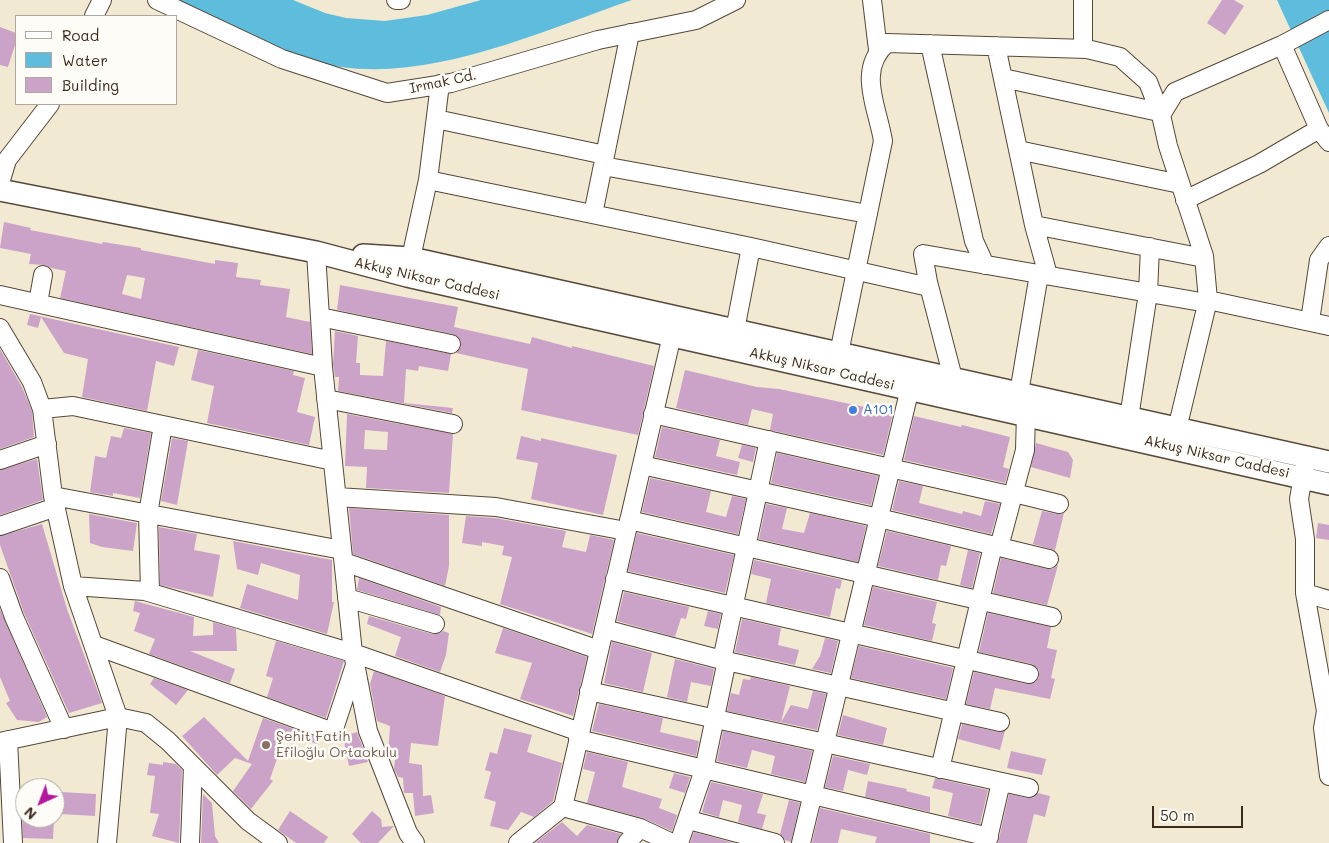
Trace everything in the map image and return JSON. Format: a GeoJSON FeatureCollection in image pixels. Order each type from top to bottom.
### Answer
{"type":"FeatureCollection","features":[{"type":"Feature","properties":{"kind":"main road","name":"Akkuş Niksar Caddesi"},"geometry":{"type":"LineString","coordinates":[[0,190],[316,252],[407,276],[1026,414],[1319,462]]}},
{"type":"Feature","properties":{"kind":"main road","name":"Akkuş Niksar Caddesi"},"geometry":{"type":"LineString","coordinates":[[316,252],[411,258],[1177,428],[1319,462]]}},
{"type":"Feature","properties":{"kind":"main road","name":"Akkuş Niksar Caddesi"},"geometry":{"type":"LineString","coordinates":[[1319,462],[1329,484]]}},
{"type":"Feature","properties":{"kind":"street"},"geometry":{"type":"LineString","coordinates":[[94,15],[102,0]]}},
{"type":"Feature","properties":{"kind":"street","name":"Irmak Cd."},"geometry":{"type":"LineString","coordinates":[[157,0],[282,59],[387,93],[440,84],[514,66],[598,40],[696,20],[736,0]]}},
{"type":"Feature","properties":{"kind":"street"},"geometry":{"type":"LineString","coordinates":[[396,0],[401,0]]}},
{"type":"Feature","properties":{"kind":"street"},"geometry":{"type":"LineString","coordinates":[[838,353],[883,141],[879,118],[870,91],[872,66],[878,50],[872,0]]}},
{"type":"Feature","properties":{"kind":"street"},"geometry":{"type":"LineString","coordinates":[[1083,0],[1084,49]]}},
{"type":"Feature","properties":{"kind":"street"},"geometry":{"type":"LineString","coordinates":[[1160,114],[1175,92],[1286,43],[1329,20]]}},
{"type":"Feature","properties":{"kind":"street"},"geometry":{"type":"LineString","coordinates":[[593,214],[630,33]]}},
{"type":"Feature","properties":{"kind":"street"},"geometry":{"type":"LineString","coordinates":[[878,50],[887,43],[1084,49],[1120,57],[1148,82],[1160,114],[1204,258],[1207,301],[1177,428]]}},
{"type":"Feature","properties":{"kind":"street"},"geometry":{"type":"LineString","coordinates":[[1018,150],[1183,192],[1259,164],[1324,136],[1286,43]]}},
{"type":"Feature","properties":{"kind":"street"},"geometry":{"type":"LineString","coordinates":[[930,44],[974,242],[986,264]]}},
{"type":"Feature","properties":{"kind":"street"},"geometry":{"type":"LineString","coordinates":[[996,46],[1043,275],[1019,393]]}},
{"type":"Feature","properties":{"kind":"street"},"geometry":{"type":"LineString","coordinates":[[1003,78],[1160,114]]}},
{"type":"Feature","properties":{"kind":"street"},"geometry":{"type":"LineString","coordinates":[[411,258],[428,180],[440,84]]}},
{"type":"Feature","properties":{"kind":"street"},"geometry":{"type":"LineString","coordinates":[[0,183],[8,160],[49,105]]}},
{"type":"Feature","properties":{"kind":"street"},"geometry":{"type":"LineString","coordinates":[[436,118],[604,160],[868,214]]}},
{"type":"Feature","properties":{"kind":"street"},"geometry":{"type":"LineString","coordinates":[[428,180],[857,269],[929,287]]}},
{"type":"Feature","properties":{"kind":"street"},"geometry":{"type":"LineString","coordinates":[[1034,225],[1204,258]]}},
{"type":"Feature","properties":{"kind":"street"},"geometry":{"type":"LineString","coordinates":[[1310,321],[1318,260],[1329,246]]}},
{"type":"Feature","properties":{"kind":"street"},"geometry":{"type":"LineString","coordinates":[[735,330],[751,247]]}},
{"type":"Feature","properties":{"kind":"street"},"geometry":{"type":"LineString","coordinates":[[1129,418],[1148,293],[1150,247]]}},
{"type":"Feature","properties":{"kind":"street"},"geometry":{"type":"LineString","coordinates":[[316,252],[323,367],[354,658],[368,731],[408,833],[415,843]]}},
{"type":"Feature","properties":{"kind":"street"},"geometry":{"type":"LineString","coordinates":[[953,378],[929,287],[923,254],[1148,293],[1207,301],[1329,326]]}},
{"type":"Feature","properties":{"kind":"street"},"geometry":{"type":"LineString","coordinates":[[38,304],[43,275]]}},
{"type":"Feature","properties":{"kind":"street"},"geometry":{"type":"LineString","coordinates":[[0,295],[323,367]]}},
{"type":"Feature","properties":{"kind":"street"},"geometry":{"type":"LineString","coordinates":[[320,317],[451,344]]}},
{"type":"Feature","properties":{"kind":"street"},"geometry":{"type":"LineString","coordinates":[[0,328],[32,382],[42,409],[54,501],[73,586],[118,717],[107,843]]}},
{"type":"Feature","properties":{"kind":"street"},"geometry":{"type":"LineString","coordinates":[[518,843],[563,807],[672,335]]}},
{"type":"Feature","properties":{"kind":"street"},"geometry":{"type":"LineString","coordinates":[[801,843],[910,388]]}},
{"type":"Feature","properties":{"kind":"street"},"geometry":{"type":"LineString","coordinates":[[326,399],[452,424]]}},
{"type":"Feature","properties":{"kind":"street"},"geometry":{"type":"LineString","coordinates":[[42,409],[73,406],[333,461]]}},
{"type":"Feature","properties":{"kind":"street"},"geometry":{"type":"LineString","coordinates":[[653,414],[1059,504]]}},
{"type":"Feature","properties":{"kind":"street"},"geometry":{"type":"LineString","coordinates":[[940,769],[981,600],[1013,494],[1024,450],[1026,414]]}},
{"type":"Feature","properties":{"kind":"street"},"geometry":{"type":"LineString","coordinates":[[150,592],[148,514],[164,425]]}},
{"type":"Feature","properties":{"kind":"street"},"geometry":{"type":"LineString","coordinates":[[679,843],[704,770],[716,718],[732,606],[769,440]]}},
{"type":"Feature","properties":{"kind":"street"},"geometry":{"type":"LineString","coordinates":[[0,460],[47,444]]}},
{"type":"Feature","properties":{"kind":"street"},"geometry":{"type":"LineString","coordinates":[[1319,462],[1299,499],[1305,539],[1305,593],[1327,712],[1323,728],[1329,776]]}},
{"type":"Feature","properties":{"kind":"street"},"geometry":{"type":"LineString","coordinates":[[642,465],[879,518],[1049,559]]}},
{"type":"Feature","properties":{"kind":"street"},"geometry":{"type":"LineString","coordinates":[[337,497],[496,507],[628,526],[745,547],[1052,616]]}},
{"type":"Feature","properties":{"kind":"street"},"geometry":{"type":"LineString","coordinates":[[0,526],[54,501],[148,514],[343,556],[599,650]]}},
{"type":"Feature","properties":{"kind":"street"},"geometry":{"type":"LineString","coordinates":[[615,579],[1029,674]]}},
{"type":"Feature","properties":{"kind":"street"},"geometry":{"type":"LineString","coordinates":[[73,586],[150,592],[354,658],[579,736],[704,770],[988,840],[1001,782]]}},
{"type":"Feature","properties":{"kind":"street"},"geometry":{"type":"LineString","coordinates":[[2,589],[64,728]]}},
{"type":"Feature","properties":{"kind":"street"},"geometry":{"type":"LineString","coordinates":[[1305,593],[1329,600]]}},
{"type":"Feature","properties":{"kind":"street"},"geometry":{"type":"LineString","coordinates":[[347,598],[435,624]]}},
{"type":"Feature","properties":{"kind":"street"},"geometry":{"type":"LineString","coordinates":[[604,629],[724,660],[839,684],[1000,722]]}},
{"type":"Feature","properties":{"kind":"street"},"geometry":{"type":"LineString","coordinates":[[94,645],[332,732],[354,658]]}},
{"type":"Feature","properties":{"kind":"street"},"geometry":{"type":"LineString","coordinates":[[1315,653],[1324,654],[1329,669]]}},
{"type":"Feature","properties":{"kind":"street"},"geometry":{"type":"LineString","coordinates":[[590,691],[1029,788]]}},
{"type":"Feature","properties":{"kind":"street"},"geometry":{"type":"LineString","coordinates":[[13,843],[4,741],[118,717],[146,723],[193,766],[248,821],[278,843]]}},
{"type":"Feature","properties":{"kind":"street"},"geometry":{"type":"LineString","coordinates":[[190,843],[193,766]]}},
{"type":"Feature","properties":{"kind":"street"},"geometry":{"type":"LineString","coordinates":[[563,807],[640,828],[672,843]]}},
{"type":"Feature","properties":{"kind":"street"},"geometry":{"type":"LineString","coordinates":[[688,820],[775,843]]}},
{"type":"Feature","properties":{"kind":"street"},"geometry":{"type":"LineString","coordinates":[[627,843],[640,828]]}},
{"type":"Feature","properties":{"kind":"water"},"geometry":{"type":"Polygon","coordinates":[[[179,0],[293,0],[325,13],[346,18],[385,21],[427,15],[481,0],[632,0],[514,42],[473,54],[431,64],[390,69],[349,68],[310,60],[260,40],[179,0]]]}},
{"type":"Feature","properties":{"kind":"water"},"geometry":{"type":"Polygon","coordinates":[[[1277,0],[1329,0],[1329,113],[1277,0]]]}},
{"type":"Feature","properties":{"kind":"building"},"geometry":{"type":"Polygon","coordinates":[[[1222,0],[1234,0],[1244,6],[1225,35],[1207,23],[1222,0]]]}},
{"type":"Feature","properties":{"kind":"building"},"geometry":{"type":"Polygon","coordinates":[[[0,27],[15,33],[15,45],[8,67],[0,65],[0,27]]]}},
{"type":"Feature","properties":{"kind":"building"},"geometry":{"type":"Polygon","coordinates":[[[4,222],[31,228],[30,230],[102,244],[103,242],[141,248],[141,250],[215,264],[215,260],[238,263],[236,277],[261,280],[260,285],[290,289],[286,317],[310,322],[312,354],[60,298],[66,271],[44,265],[29,264],[31,254],[0,248],[4,222]],[[127,275],[122,294],[141,299],[145,278],[127,275]]]}},
{"type":"Feature","properties":{"kind":"building"},"geometry":{"type":"Polygon","coordinates":[[[340,285],[458,307],[454,327],[530,344],[532,337],[654,366],[638,435],[521,410],[528,369],[456,353],[461,347],[461,341],[453,334],[337,310],[340,285]]]}},
{"type":"Feature","properties":{"kind":"building"},"geometry":{"type":"Polygon","coordinates":[[[30,314],[179,347],[174,366],[156,361],[147,411],[82,397],[88,359],[64,353],[41,317],[38,328],[27,325],[30,314]]]}},
{"type":"Feature","properties":{"kind":"building"},"geometry":{"type":"Polygon","coordinates":[[[335,331],[358,336],[356,363],[360,363],[360,375],[383,376],[386,341],[451,354],[448,371],[419,366],[418,371],[406,369],[404,403],[453,408],[452,413],[338,391],[339,377],[335,377],[333,364],[335,331]]]}},
{"type":"Feature","properties":{"kind":"building"},"geometry":{"type":"Polygon","coordinates":[[[0,349],[22,387],[32,411],[34,437],[0,449],[0,349]]]}},
{"type":"Feature","properties":{"kind":"building"},"geometry":{"type":"Polygon","coordinates":[[[198,350],[294,371],[293,375],[305,378],[297,412],[315,417],[309,445],[207,423],[214,386],[191,380],[198,350]]]}},
{"type":"Feature","properties":{"kind":"building"},"geometry":{"type":"Polygon","coordinates":[[[685,370],[757,387],[779,389],[893,413],[883,455],[770,430],[773,414],[752,409],[748,425],[676,408],[685,370]]]}},
{"type":"Feature","properties":{"kind":"building"},"geometry":{"type":"Polygon","coordinates":[[[347,414],[453,434],[449,493],[366,488],[367,467],[345,466],[347,414]],[[365,430],[364,449],[387,450],[388,432],[365,430]]]}},
{"type":"Feature","properties":{"kind":"building"},"geometry":{"type":"Polygon","coordinates":[[[914,416],[1010,437],[1003,467],[1009,469],[1005,483],[904,460],[914,416]]]}},
{"type":"Feature","properties":{"kind":"building"},"geometry":{"type":"Polygon","coordinates":[[[662,427],[720,440],[716,456],[740,462],[737,475],[655,457],[662,427]]]}},
{"type":"Feature","properties":{"kind":"building"},"geometry":{"type":"Polygon","coordinates":[[[124,428],[151,433],[140,498],[113,493],[113,496],[90,492],[95,456],[106,458],[111,436],[121,438],[124,428]]]}},
{"type":"Feature","properties":{"kind":"building"},"geometry":{"type":"Polygon","coordinates":[[[521,436],[541,441],[541,438],[617,455],[603,515],[531,499],[538,463],[516,459],[521,436]]]}},
{"type":"Feature","properties":{"kind":"building"},"geometry":{"type":"Polygon","coordinates":[[[172,438],[188,441],[177,505],[161,501],[172,438]]]}},
{"type":"Feature","properties":{"kind":"building"},"geometry":{"type":"Polygon","coordinates":[[[1036,443],[1068,452],[1073,460],[1070,478],[1031,467],[1036,443]]]}},
{"type":"Feature","properties":{"kind":"building"},"geometry":{"type":"Polygon","coordinates":[[[742,445],[756,448],[753,462],[738,458],[742,445]]]}},
{"type":"Feature","properties":{"kind":"building"},"geometry":{"type":"Polygon","coordinates":[[[777,453],[878,476],[871,505],[771,483],[777,453]]]}},
{"type":"Feature","properties":{"kind":"building"},"geometry":{"type":"Polygon","coordinates":[[[37,459],[43,500],[0,515],[0,470],[37,459]]]}},
{"type":"Feature","properties":{"kind":"building"},"geometry":{"type":"Polygon","coordinates":[[[650,478],[711,491],[706,512],[726,517],[732,496],[746,499],[738,534],[642,512],[650,478]]]}},
{"type":"Feature","properties":{"kind":"building"},"geometry":{"type":"Polygon","coordinates":[[[899,481],[923,486],[919,503],[962,514],[963,511],[981,516],[985,501],[1000,504],[991,534],[892,510],[899,481]]]}},
{"type":"Feature","properties":{"kind":"building"},"geometry":{"type":"Polygon","coordinates":[[[766,504],[787,508],[782,529],[804,533],[810,513],[866,526],[858,562],[759,539],[766,504]]]}},
{"type":"Feature","properties":{"kind":"building"},"geometry":{"type":"Polygon","coordinates":[[[349,508],[449,515],[449,566],[445,586],[353,554],[349,508]]]}},
{"type":"Feature","properties":{"kind":"building"},"geometry":{"type":"Polygon","coordinates":[[[1042,511],[1057,514],[1064,513],[1055,550],[1033,544],[1042,511]]]}},
{"type":"Feature","properties":{"kind":"building"},"geometry":{"type":"Polygon","coordinates":[[[89,514],[137,523],[133,551],[102,547],[90,543],[89,514]]]}},
{"type":"Feature","properties":{"kind":"building"},"geometry":{"type":"Polygon","coordinates":[[[466,516],[495,518],[566,531],[562,547],[586,552],[590,535],[614,540],[592,634],[500,604],[512,557],[502,555],[504,546],[482,542],[482,546],[462,543],[466,516]]]}},
{"type":"Feature","properties":{"kind":"building"},"geometry":{"type":"Polygon","coordinates":[[[1318,523],[1329,525],[1329,540],[1316,538],[1318,523]]]}},
{"type":"Feature","properties":{"kind":"building"},"geometry":{"type":"Polygon","coordinates":[[[42,524],[67,609],[102,703],[69,713],[24,613],[0,545],[0,536],[42,524]]]}},
{"type":"Feature","properties":{"kind":"building"},"geometry":{"type":"Polygon","coordinates":[[[159,527],[197,534],[194,550],[220,555],[213,597],[160,585],[159,527]]]}},
{"type":"Feature","properties":{"kind":"building"},"geometry":{"type":"Polygon","coordinates":[[[887,531],[951,546],[946,566],[941,565],[938,580],[878,566],[887,531]]]}},
{"type":"Feature","properties":{"kind":"building"},"geometry":{"type":"Polygon","coordinates":[[[637,533],[734,555],[725,593],[628,571],[637,533]]]}},
{"type":"Feature","properties":{"kind":"building"},"geometry":{"type":"Polygon","coordinates":[[[233,541],[332,560],[332,602],[334,602],[327,634],[240,608],[247,584],[298,600],[300,575],[261,563],[258,575],[237,569],[233,541]]]}},
{"type":"Feature","properties":{"kind":"building"},"geometry":{"type":"Polygon","coordinates":[[[968,550],[980,553],[972,588],[960,585],[968,550]]]}},
{"type":"Feature","properties":{"kind":"building"},"geometry":{"type":"Polygon","coordinates":[[[1001,558],[1047,569],[1052,569],[1058,565],[1047,605],[993,593],[1001,558]]]}},
{"type":"Feature","properties":{"kind":"building"},"geometry":{"type":"Polygon","coordinates":[[[754,560],[842,580],[840,589],[836,588],[830,617],[766,603],[771,579],[751,574],[754,560]]]}},
{"type":"Feature","properties":{"kind":"building"},"geometry":{"type":"Polygon","coordinates":[[[359,578],[441,607],[440,615],[357,590],[359,578]]]}},
{"type":"Feature","properties":{"kind":"building"},"geometry":{"type":"Polygon","coordinates":[[[873,587],[937,602],[932,623],[936,624],[932,641],[864,625],[873,587]]]}},
{"type":"Feature","properties":{"kind":"building"},"geometry":{"type":"Polygon","coordinates":[[[624,592],[689,607],[686,619],[681,618],[675,637],[617,621],[624,592]]]}},
{"type":"Feature","properties":{"kind":"building"},"geometry":{"type":"Polygon","coordinates":[[[135,601],[194,617],[193,636],[213,635],[213,622],[236,629],[237,651],[190,651],[235,669],[230,683],[149,654],[155,639],[134,631],[140,613],[133,611],[135,601]]]}},
{"type":"Feature","properties":{"kind":"building"},"geometry":{"type":"Polygon","coordinates":[[[0,609],[47,717],[39,722],[17,720],[6,703],[10,701],[0,677],[0,609]]]}},
{"type":"Feature","properties":{"kind":"building"},"geometry":{"type":"Polygon","coordinates":[[[708,611],[721,614],[718,629],[704,626],[708,611]]]}},
{"type":"Feature","properties":{"kind":"building"},"geometry":{"type":"Polygon","coordinates":[[[988,613],[1051,627],[1047,648],[1057,650],[1051,678],[1055,679],[1050,699],[995,688],[990,709],[966,704],[974,672],[1027,684],[1036,682],[1039,677],[1039,670],[1032,664],[979,652],[988,613]]]}},
{"type":"Feature","properties":{"kind":"building"},"geometry":{"type":"Polygon","coordinates":[[[369,616],[432,634],[443,631],[449,633],[446,655],[440,672],[395,656],[401,637],[367,624],[369,616]]]}},
{"type":"Feature","properties":{"kind":"building"},"geometry":{"type":"Polygon","coordinates":[[[742,619],[781,628],[778,645],[799,650],[795,665],[735,652],[742,619]]]}},
{"type":"Feature","properties":{"kind":"building"},"geometry":{"type":"Polygon","coordinates":[[[503,628],[587,657],[573,716],[520,699],[532,663],[495,653],[503,628]]]}},
{"type":"Feature","properties":{"kind":"building"},"geometry":{"type":"Polygon","coordinates":[[[825,638],[838,641],[831,673],[812,669],[820,656],[825,638]]]}},
{"type":"Feature","properties":{"kind":"building"},"geometry":{"type":"Polygon","coordinates":[[[276,641],[344,661],[326,718],[267,697],[273,678],[266,676],[276,641]]]}},
{"type":"Feature","properties":{"kind":"building"},"geometry":{"type":"Polygon","coordinates":[[[612,642],[652,653],[643,692],[604,683],[612,642]]]}},
{"type":"Feature","properties":{"kind":"building"},"geometry":{"type":"Polygon","coordinates":[[[859,646],[953,668],[946,699],[851,678],[859,646]]]}},
{"type":"Feature","properties":{"kind":"building"},"geometry":{"type":"Polygon","coordinates":[[[675,659],[714,669],[711,686],[691,682],[687,702],[667,697],[675,659]]]}},
{"type":"Feature","properties":{"kind":"building"},"geometry":{"type":"Polygon","coordinates":[[[374,671],[445,696],[438,746],[411,743],[409,763],[422,765],[423,796],[431,795],[434,813],[415,816],[413,793],[404,793],[403,778],[398,777],[394,769],[395,759],[390,758],[388,753],[390,726],[377,721],[370,684],[374,671]]]}},
{"type":"Feature","properties":{"kind":"building"},"geometry":{"type":"Polygon","coordinates":[[[751,677],[790,686],[781,722],[791,705],[808,709],[813,691],[826,694],[817,730],[727,711],[731,693],[739,695],[743,679],[750,680],[751,677]]]}},
{"type":"Feature","properties":{"kind":"building"},"geometry":{"type":"Polygon","coordinates":[[[154,678],[188,690],[176,705],[150,684],[154,678]]]}},
{"type":"Feature","properties":{"kind":"building"},"geometry":{"type":"Polygon","coordinates":[[[599,704],[663,718],[660,732],[699,741],[696,756],[592,731],[599,704]]]}},
{"type":"Feature","properties":{"kind":"building"},"geometry":{"type":"Polygon","coordinates":[[[843,715],[887,728],[883,745],[838,735],[843,715]]]}},
{"type":"Feature","properties":{"kind":"building"},"geometry":{"type":"Polygon","coordinates":[[[204,717],[248,761],[263,718],[319,738],[317,744],[286,733],[270,779],[273,781],[251,809],[233,791],[252,764],[235,758],[217,775],[182,736],[204,717]]]}},
{"type":"Feature","properties":{"kind":"building"},"geometry":{"type":"Polygon","coordinates":[[[962,724],[998,732],[1005,731],[1000,750],[958,739],[962,724]]]}},
{"type":"Feature","properties":{"kind":"building"},"geometry":{"type":"Polygon","coordinates":[[[504,728],[532,735],[527,752],[562,763],[553,801],[534,817],[521,812],[508,830],[490,826],[496,802],[484,798],[491,772],[485,770],[490,752],[497,754],[504,728]]]}},
{"type":"Feature","properties":{"kind":"building"},"geometry":{"type":"Polygon","coordinates":[[[723,731],[812,751],[805,782],[771,774],[775,756],[752,750],[747,768],[717,761],[723,731]]]}},
{"type":"Feature","properties":{"kind":"building"},"geometry":{"type":"Polygon","coordinates":[[[357,732],[368,762],[349,766],[343,736],[357,732]]]}},
{"type":"Feature","properties":{"kind":"building"},"geometry":{"type":"Polygon","coordinates":[[[1011,751],[1046,759],[1042,775],[1007,768],[1011,751]]]}},
{"type":"Feature","properties":{"kind":"building"},"geometry":{"type":"Polygon","coordinates":[[[587,752],[628,762],[622,787],[662,799],[659,808],[677,815],[672,831],[643,818],[587,803],[595,772],[583,769],[587,752]]]}},
{"type":"Feature","properties":{"kind":"building"},"geometry":{"type":"Polygon","coordinates":[[[833,756],[870,764],[867,775],[848,770],[843,791],[825,787],[833,756]]]}},
{"type":"Feature","properties":{"kind":"building"},"geometry":{"type":"Polygon","coordinates":[[[163,762],[176,764],[182,770],[179,843],[152,836],[159,814],[150,813],[155,776],[147,775],[149,763],[163,765],[163,762]]]}},
{"type":"Feature","properties":{"kind":"building"},"geometry":{"type":"Polygon","coordinates":[[[674,773],[690,777],[685,793],[669,788],[674,773]]]}},
{"type":"Feature","properties":{"kind":"building"},"geometry":{"type":"Polygon","coordinates":[[[935,778],[988,790],[980,824],[948,816],[953,793],[932,788],[935,778]]]}},
{"type":"Feature","properties":{"kind":"building"},"geometry":{"type":"Polygon","coordinates":[[[868,781],[907,789],[906,791],[930,797],[930,812],[865,797],[868,781]]]}},
{"type":"Feature","properties":{"kind":"building"},"geometry":{"type":"Polygon","coordinates":[[[711,782],[763,794],[757,813],[766,815],[762,829],[738,822],[742,805],[723,800],[719,817],[702,812],[711,782]]]}},
{"type":"Feature","properties":{"kind":"building"},"geometry":{"type":"Polygon","coordinates":[[[65,792],[96,794],[95,816],[65,814],[65,792]]]}},
{"type":"Feature","properties":{"kind":"building"},"geometry":{"type":"Polygon","coordinates":[[[1038,793],[1050,796],[1045,817],[1034,814],[1027,843],[998,843],[1009,794],[1033,798],[1038,793]]]}},
{"type":"Feature","properties":{"kind":"building"},"geometry":{"type":"Polygon","coordinates":[[[203,794],[212,803],[215,836],[219,843],[201,843],[203,794]]]}},
{"type":"Feature","properties":{"kind":"building"},"geometry":{"type":"Polygon","coordinates":[[[789,800],[800,803],[791,842],[785,840],[780,834],[789,800]]]}},
{"type":"Feature","properties":{"kind":"building"},"geometry":{"type":"Polygon","coordinates":[[[820,808],[930,834],[930,843],[875,843],[877,837],[841,829],[838,843],[812,843],[820,808]]]}},
{"type":"Feature","properties":{"kind":"building"},"geometry":{"type":"Polygon","coordinates":[[[290,811],[328,837],[324,843],[296,843],[278,830],[290,811]]]}},
{"type":"Feature","properties":{"kind":"building"},"geometry":{"type":"Polygon","coordinates":[[[372,811],[381,819],[382,827],[394,826],[378,843],[361,843],[352,834],[372,811]]]}},
{"type":"Feature","properties":{"kind":"building"},"geometry":{"type":"Polygon","coordinates":[[[562,822],[577,836],[587,825],[621,834],[617,843],[535,843],[562,822]]]}},
{"type":"Feature","properties":{"kind":"building"},"geometry":{"type":"Polygon","coordinates":[[[22,828],[54,828],[53,839],[23,838],[22,828]]]}},
{"type":"Feature","properties":{"kind":"building"},"geometry":{"type":"Polygon","coordinates":[[[694,832],[734,843],[690,843],[694,832]]]}},
{"type":"Feature","properties":{"kind":"place","name":"A101"},"geometry":{"type":"Point","coordinates":[853,410]}},
{"type":"Feature","properties":{"kind":"place","name":"Şehit Fatih Efiloğlu Ortaokulu"},"geometry":{"type":"Point","coordinates":[266,745]}}]}
